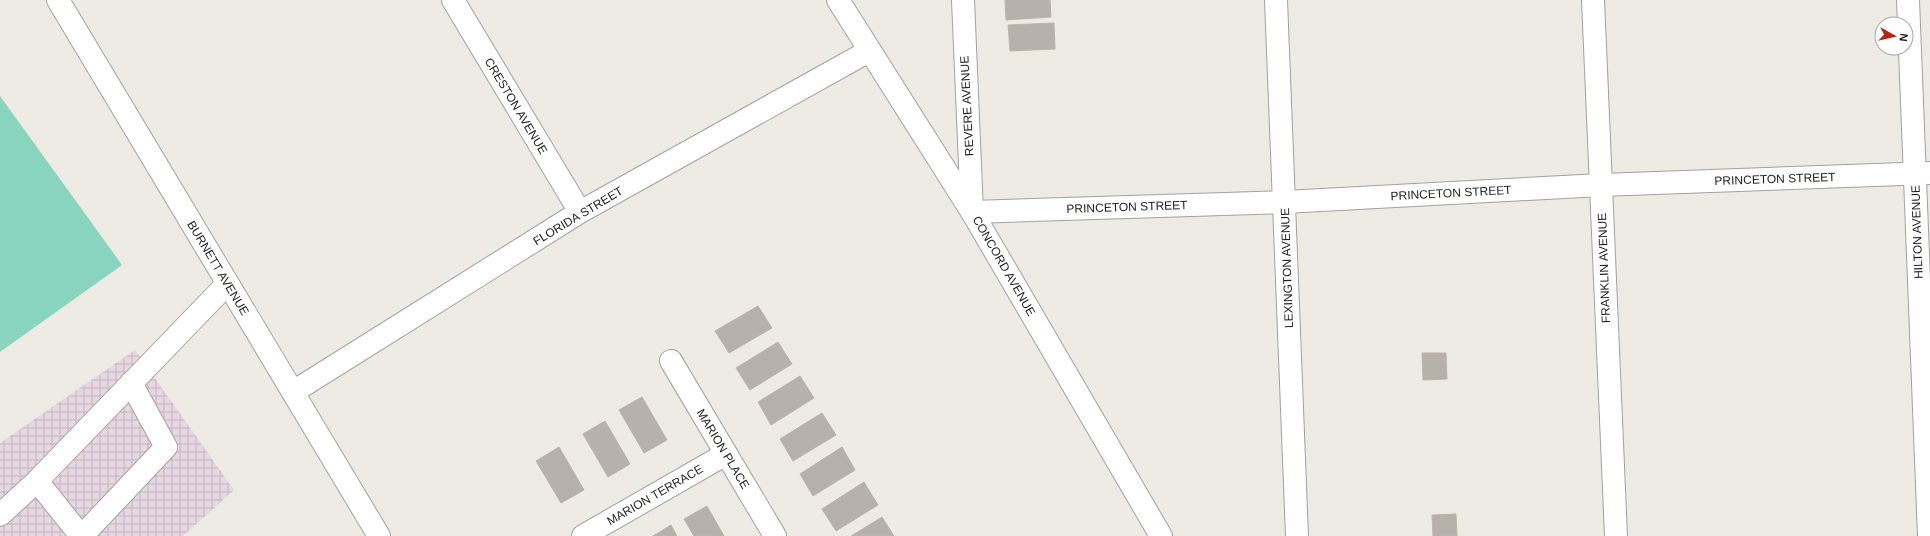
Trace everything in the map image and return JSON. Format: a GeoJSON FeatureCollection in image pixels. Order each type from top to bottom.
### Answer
{"type":"FeatureCollection","features":[{"type":"Feature","properties":{"kind":"street","name":"BURNETT AVENUE"},"geometry":{"type":"LineString","coordinates":[[58,0],[379,536]]}},
{"type":"Feature","properties":{"kind":"street","name":"CRESTON AVENUE"},"geometry":{"type":"LineString","coordinates":[[453,0],[580,212]]}},
{"type":"Feature","properties":{"kind":"street","name":"CONCORD AVENUE"},"geometry":{"type":"LineString","coordinates":[[838,0],[869,52],[972,212],[1162,536]]}},
{"type":"Feature","properties":{"kind":"street","name":"REVERE AVENUE"},"geometry":{"type":"LineString","coordinates":[[963,0],[972,212]]}},
{"type":"Feature","properties":{"kind":"street","name":"LEXINGTON AVENUE"},"geometry":{"type":"LineString","coordinates":[[1276,0],[1297,536]]}},
{"type":"Feature","properties":{"kind":"street","name":"FRANKLIN AVENUE"},"geometry":{"type":"LineString","coordinates":[[1593,0],[1616,536]]}},
{"type":"Feature","properties":{"kind":"street","name":"HILTON AVENUE"},"geometry":{"type":"LineString","coordinates":[[1908,0],[1922,173],[1929,536]]}},
{"type":"Feature","properties":{"kind":"street","name":"FLORIDA STREET"},"geometry":{"type":"LineString","coordinates":[[293,392],[580,212],[869,52]]}},
{"type":"Feature","properties":{"kind":"street","name":"PRINCETON STREET"},"geometry":{"type":"LineString","coordinates":[[972,212],[1284,202],[1601,185],[1922,173]]}},
{"type":"Feature","properties":{"kind":"street"},"geometry":{"type":"LineString","coordinates":[[0,515],[36,482],[227,284]]}},
{"type":"Feature","properties":{"kind":"street","name":"MARION PLACE"},"geometry":{"type":"LineString","coordinates":[[671,361],[775,536]]}},
{"type":"Feature","properties":{"kind":"street"},"geometry":{"type":"LineString","coordinates":[[36,482],[82,536],[166,447],[131,383]]}},
{"type":"Feature","properties":{"kind":"street","name":"MARION TERRACE"},"geometry":{"type":"LineString","coordinates":[[583,536],[726,454]]}},
{"type":"Feature","properties":{"kind":"shaded area"},"geometry":{"type":"Polygon","coordinates":[[[135,350],[234,490],[183,536],[0,536],[0,443],[135,350]]]}},
{"type":"Feature","properties":{"kind":"green space"},"geometry":{"type":"Polygon","coordinates":[[[0,96],[122,265],[0,352],[0,96]]]}},
{"type":"Feature","properties":{"kind":"building"},"geometry":{"type":"Polygon","coordinates":[[[1005,0],[1050,0],[1051,17],[1006,20],[1005,0]]]}},
{"type":"Feature","properties":{"kind":"building"},"geometry":{"type":"Polygon","coordinates":[[[1054,23],[1055,49],[1010,51],[1008,25],[1054,23]]]}},
{"type":"Feature","properties":{"kind":"building"},"geometry":{"type":"Polygon","coordinates":[[[758,306],[772,328],[729,353],[715,331],[758,306]]]}},
{"type":"Feature","properties":{"kind":"building"},"geometry":{"type":"Polygon","coordinates":[[[778,342],[792,364],[750,390],[736,368],[778,342]]]}},
{"type":"Feature","properties":{"kind":"building"},"geometry":{"type":"Polygon","coordinates":[[[1422,353],[1446,353],[1447,379],[1423,380],[1422,353]]]}},
{"type":"Feature","properties":{"kind":"building"},"geometry":{"type":"Polygon","coordinates":[[[800,376],[814,398],[771,425],[758,402],[800,376]]]}},
{"type":"Feature","properties":{"kind":"building"},"geometry":{"type":"Polygon","coordinates":[[[642,397],[667,440],[644,453],[619,410],[642,397]]]}},
{"type":"Feature","properties":{"kind":"building"},"geometry":{"type":"Polygon","coordinates":[[[822,413],[836,435],[793,461],[780,439],[822,413]]]}},
{"type":"Feature","properties":{"kind":"building"},"geometry":{"type":"Polygon","coordinates":[[[605,421],[630,464],[608,477],[583,434],[605,421]]]}},
{"type":"Feature","properties":{"kind":"building"},"geometry":{"type":"Polygon","coordinates":[[[559,447],[584,490],[561,503],[536,461],[559,447]]]}},
{"type":"Feature","properties":{"kind":"building"},"geometry":{"type":"Polygon","coordinates":[[[842,447],[855,470],[813,496],[800,474],[842,447]]]}},
{"type":"Feature","properties":{"kind":"building"},"geometry":{"type":"Polygon","coordinates":[[[864,482],[878,505],[836,531],[822,509],[864,482]]]}},
{"type":"Feature","properties":{"kind":"building"},"geometry":{"type":"Polygon","coordinates":[[[707,506],[724,536],[694,536],[684,519],[707,506]]]}},
{"type":"Feature","properties":{"kind":"building"},"geometry":{"type":"Polygon","coordinates":[[[1456,514],[1457,536],[1433,536],[1432,515],[1456,514]]]}},
{"type":"Feature","properties":{"kind":"building"},"geometry":{"type":"Polygon","coordinates":[[[882,517],[894,536],[851,536],[882,517]]]}},
{"type":"Feature","properties":{"kind":"building"},"geometry":{"type":"Polygon","coordinates":[[[671,525],[677,536],[653,536],[671,525]]]}}]}
